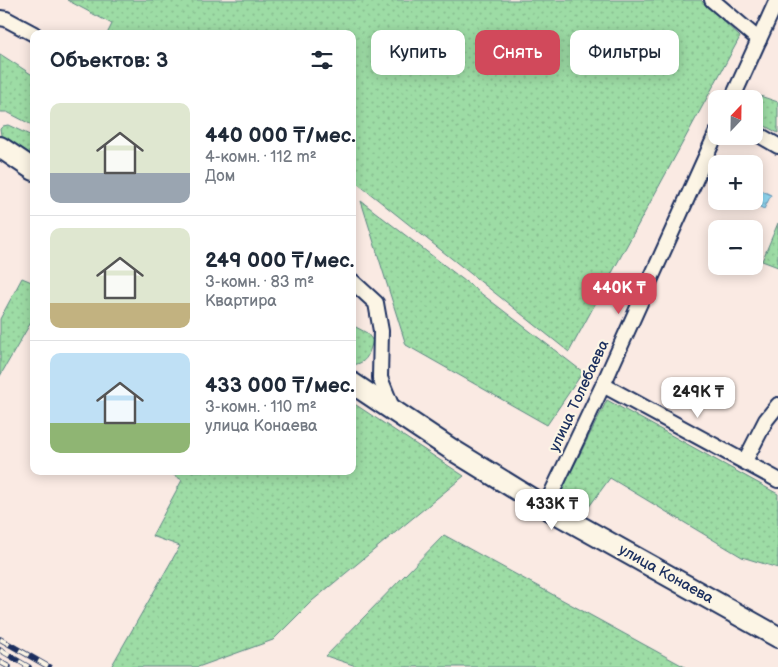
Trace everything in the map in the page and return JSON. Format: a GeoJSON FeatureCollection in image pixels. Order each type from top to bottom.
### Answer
{"type":"FeatureCollection","features":[{"type":"Feature","properties":{"kind":"main road"},"geometry":{"type":"LineString","coordinates":[[0,147],[30,167]]}},
{"type":"Feature","properties":{"kind":"main road","name":"улица Конаева"},"geometry":{"type":"LineString","coordinates":[[356,386],[451,449],[545,507],[778,637]]}},
{"type":"Feature","properties":{"kind":"street"},"geometry":{"type":"LineString","coordinates":[[712,0],[759,40]]}},
{"type":"Feature","properties":{"kind":"street"},"geometry":{"type":"LineString","coordinates":[[736,90],[777,0]]}},
{"type":"Feature","properties":{"kind":"street"},"geometry":{"type":"LineString","coordinates":[[0,18],[6,19],[30,32]]}},
{"type":"Feature","properties":{"kind":"street"},"geometry":{"type":"LineString","coordinates":[[763,137],[778,146]]}},
{"type":"Feature","properties":{"kind":"street","name":"улица Толебаева"},"geometry":{"type":"LineString","coordinates":[[545,507],[603,385],[711,145]]}},
{"type":"Feature","properties":{"kind":"street"},"geometry":{"type":"LineString","coordinates":[[356,285],[376,303],[381,331],[380,378],[393,410]]}},
{"type":"Feature","properties":{"kind":"street"},"geometry":{"type":"LineString","coordinates":[[603,385],[778,480]]}},
{"type":"Feature","properties":{"kind":"street"},"geometry":{"type":"LineString","coordinates":[[746,461],[766,420],[777,410]]}},
{"type":"Feature","properties":{"kind":"green space"},"geometry":{"type":"Polygon","coordinates":[[[67,0],[701,0],[740,37],[711,90],[708,90],[708,96],[569,352],[356,182],[356,30],[109,30],[112,24],[67,0]]]}},
{"type":"Feature","properties":{"kind":"green space"},"geometry":{"type":"Polygon","coordinates":[[[0,54],[30,73],[30,124],[7,112],[0,112],[0,54]]]}},
{"type":"Feature","properties":{"kind":"green space"},"geometry":{"type":"Polygon","coordinates":[[[763,97],[778,102],[778,133],[763,125],[763,97]]]}},
{"type":"Feature","properties":{"kind":"green space"},"geometry":{"type":"Polygon","coordinates":[[[8,125],[30,135],[30,154],[1,135],[0,129],[8,125]]]}},
{"type":"Feature","properties":{"kind":"green space"},"geometry":{"type":"Polygon","coordinates":[[[361,201],[583,372],[547,425],[406,345],[361,201]]]}},
{"type":"Feature","properties":{"kind":"green space"},"geometry":{"type":"Polygon","coordinates":[[[778,223],[778,267],[763,261],[778,223]]]}},
{"type":"Feature","properties":{"kind":"green space"},"geometry":{"type":"Polygon","coordinates":[[[22,278],[30,281],[30,324],[0,376],[0,319],[22,278]]]}},
{"type":"Feature","properties":{"kind":"green space"},"geometry":{"type":"Polygon","coordinates":[[[356,327],[367,333],[373,341],[365,360],[356,364],[356,327]]]}},
{"type":"Feature","properties":{"kind":"green space"},"geometry":{"type":"Polygon","coordinates":[[[607,400],[778,494],[778,568],[742,557],[610,478],[583,515],[557,500],[607,400]]]}},
{"type":"Feature","properties":{"kind":"green space"},"geometry":{"type":"Polygon","coordinates":[[[356,405],[464,476],[312,601],[273,640],[198,667],[111,667],[180,546],[152,536],[182,480],[174,475],[356,475],[356,405]]]}},
{"type":"Feature","properties":{"kind":"green space"},"geometry":{"type":"Polygon","coordinates":[[[444,535],[685,667],[359,667],[326,656],[444,535]]]}},
{"type":"Feature","properties":{"kind":"water"},"geometry":{"type":"Polygon","coordinates":[[[763,191],[771,195],[763,208],[763,191]]]}},
{"type":"Feature","properties":{"kind":"railway"},"geometry":{"type":"LineString","coordinates":[[0,639],[49,667]]}},
{"type":"Feature","properties":{"kind":"railway"},"geometry":{"type":"LineString","coordinates":[[0,650],[29,667]]}},
{"type":"Feature","properties":{"kind":"railway"},"geometry":{"type":"LineString","coordinates":[[0,662],[9,667]]}}]}
